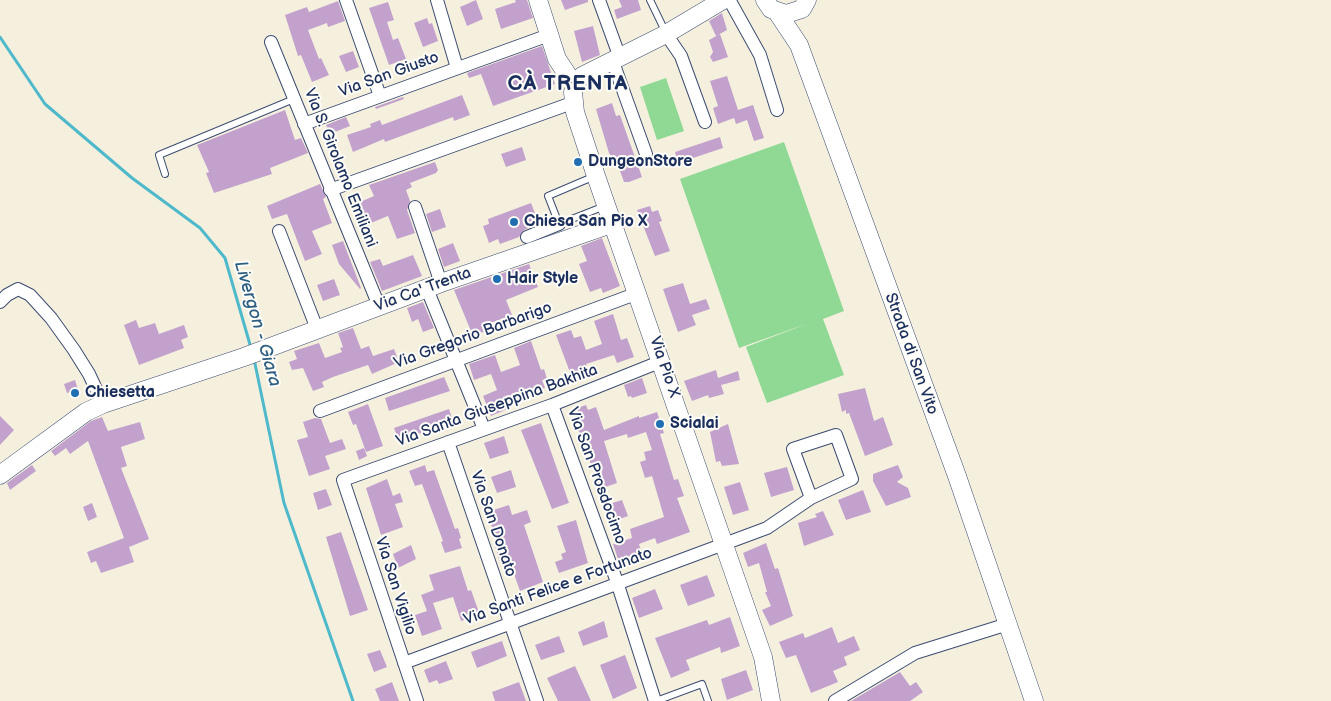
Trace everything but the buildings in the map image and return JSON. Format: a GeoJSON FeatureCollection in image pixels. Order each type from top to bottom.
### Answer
{"type":"FeatureCollection","features":[{"type":"Feature","properties":{"kind":"street"},"geometry":{"type":"LineString","coordinates":[[346,0],[380,96]]}},
{"type":"Feature","properties":{"kind":"street","name":"Via San Giusto"},"geometry":{"type":"LineString","coordinates":[[437,0],[457,68]]}},
{"type":"Feature","properties":{"kind":"street","name":"Via Pio X"},"geometry":{"type":"LineString","coordinates":[[538,0],[557,58],[574,75],[564,85],[573,97],[596,176],[608,205],[763,657],[771,701]]}},
{"type":"Feature","properties":{"kind":"street"},"geometry":{"type":"LineString","coordinates":[[599,0],[646,154]]}},
{"type":"Feature","properties":{"kind":"street"},"geometry":{"type":"LineString","coordinates":[[574,75],[617,60],[726,2],[760,55],[777,110]]}},
{"type":"Feature","properties":{"kind":"street"},"geometry":{"type":"LineString","coordinates":[[767,4],[786,14],[805,4]]}},
{"type":"Feature","properties":{"kind":"street","name":"Strada di San Vito"},"geometry":{"type":"LineString","coordinates":[[767,4],[799,45],[957,476],[1034,701]]}},
{"type":"Feature","properties":{"kind":"street"},"geometry":{"type":"LineString","coordinates":[[799,45],[805,4]]}},
{"type":"Feature","properties":{"kind":"street"},"geometry":{"type":"LineString","coordinates":[[666,34],[681,56],[705,122]]}},
{"type":"Feature","properties":{"kind":"street","name":"Via San Giusto"},"geometry":{"type":"LineString","coordinates":[[304,124],[549,35]]}},
{"type":"Feature","properties":{"kind":"street","name":"Via S. Girolamo Emiliani"},"geometry":{"type":"LineString","coordinates":[[271,42],[379,306]]}},
{"type":"Feature","properties":{"kind":"street"},"geometry":{"type":"LineString","coordinates":[[330,190],[573,97]]}},
{"type":"Feature","properties":{"kind":"street"},"geometry":{"type":"LineString","coordinates":[[415,207],[434,286],[455,360],[484,429]]}},
{"type":"Feature","properties":{"kind":"street","name":"Via Ca' Trenta"},"geometry":{"type":"LineString","coordinates":[[0,475],[86,412],[103,404],[244,357],[434,286],[614,223]]}},
{"type":"Feature","properties":{"kind":"street"},"geometry":{"type":"LineString","coordinates":[[527,237],[559,224]]}},
{"type":"Feature","properties":{"kind":"street"},"geometry":{"type":"LineString","coordinates":[[279,231],[317,329]]}},
{"type":"Feature","properties":{"kind":"street"},"geometry":{"type":"LineString","coordinates":[[0,302],[7,295],[18,290],[30,295],[51,318],[74,350],[89,374],[103,404]]}},
{"type":"Feature","properties":{"kind":"street","name":"Via Gregorio Barbarigo"},"geometry":{"type":"LineString","coordinates":[[320,411],[638,293]]}},
{"type":"Feature","properties":{"kind":"street","name":"Via Santa Giuseppina Bakhita"},"geometry":{"type":"LineString","coordinates":[[343,480],[552,404],[662,361]]}},
{"type":"Feature","properties":{"kind":"street","name":"Via San Prosdocimo"},"geometry":{"type":"LineString","coordinates":[[552,404],[617,582],[656,701]]}},
{"type":"Feature","properties":{"kind":"street","name":"Via Santi Felice e Fortunato"},"geometry":{"type":"LineString","coordinates":[[404,663],[617,582],[767,528],[811,498],[852,479],[836,434],[793,449],[811,498]]}},
{"type":"Feature","properties":{"kind":"street","name":"Via San Donato"},"geometry":{"type":"LineString","coordinates":[[448,442],[537,701]]}},
{"type":"Feature","properties":{"kind":"street","name":"Via San Vigilio"},"geometry":{"type":"LineString","coordinates":[[343,480],[417,701]]}},
{"type":"Feature","properties":{"kind":"street"},"geometry":{"type":"LineString","coordinates":[[835,701],[915,653],[1008,624]]}},
{"type":"Feature","properties":{"kind":"lane"},"geometry":{"type":"LineString","coordinates":[[650,0],[666,34]]}},
{"type":"Feature","properties":{"kind":"lane"},"geometry":{"type":"LineString","coordinates":[[165,174],[159,156],[294,99]]}},
{"type":"Feature","properties":{"kind":"lane"},"geometry":{"type":"LineString","coordinates":[[596,176],[548,196],[559,224],[608,205]]}},
{"type":"Feature","properties":{"kind":"lane","name":"Via San Prosdocimo"},"geometry":{"type":"LineString","coordinates":[[656,701],[702,684],[708,701]]}},
{"type":"Feature","properties":{"kind":"green space"},"geometry":{"type":"Polygon","coordinates":[[[666,78],[684,131],[657,140],[640,87],[666,78]]]}},
{"type":"Feature","properties":{"kind":"green space"},"geometry":{"type":"Polygon","coordinates":[[[784,142],[844,311],[823,319],[844,375],[767,403],[746,347],[809,323],[739,348],[680,179],[784,142]]]}},
{"type":"Feature","properties":{"kind":"waterway","name":"Livergon - Giara"},"geometry":{"type":"LineString","coordinates":[[0,37],[45,104],[132,178],[200,228],[225,258],[251,348]]}},
{"type":"Feature","properties":{"kind":"waterway","name":"Livergon - Giara"},"geometry":{"type":"LineString","coordinates":[[254,359],[284,503],[353,701]]}},
{"type":"Feature","properties":{"kind":"place","name":"DungeonStore"},"geometry":{"type":"Point","coordinates":[578,162]}},
{"type":"Feature","properties":{"kind":"place","name":"Chiesa San Pio X"},"geometry":{"type":"Point","coordinates":[514,222]}},
{"type":"Feature","properties":{"kind":"place","name":"Hair Style"},"geometry":{"type":"Point","coordinates":[497,279]}},
{"type":"Feature","properties":{"kind":"place","name":"Chiesetta"},"geometry":{"type":"Point","coordinates":[75,393]}},
{"type":"Feature","properties":{"kind":"place","name":"Scialai"},"geometry":{"type":"Point","coordinates":[660,424]}},
{"type":"Feature","properties":{"kind":"district","name":"CÀ TRENTA"},"geometry":{"type":"Point","coordinates":[568,85]}}]}
